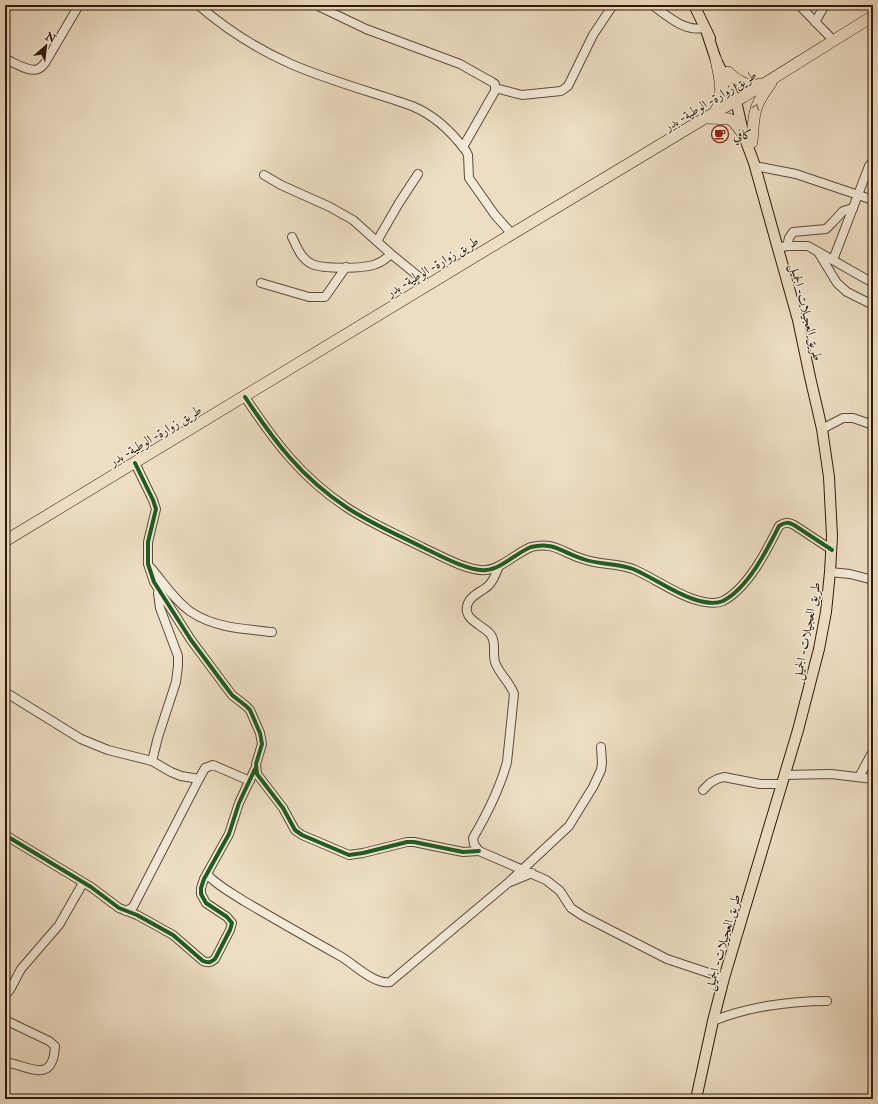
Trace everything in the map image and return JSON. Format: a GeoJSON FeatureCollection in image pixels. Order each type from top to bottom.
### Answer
{"type":"FeatureCollection","features":[{"type":"Feature","properties":{"kind":"highway","name":"طريق زوارة- الوطية- بدر"},"geometry":{"type":"LineString","coordinates":[[5,541],[512,234],[739,100],[873,16]]}},
{"type":"Feature","properties":{"kind":"highway"},"geometry":{"type":"LineString","coordinates":[[716,60],[721,91],[720,101],[710,116],[730,119],[737,124],[748,139]]}},
{"type":"Feature","properties":{"kind":"highway"},"geometry":{"type":"LineString","coordinates":[[728,72],[737,80],[748,85],[757,85],[771,80]]}},
{"type":"Feature","properties":{"kind":"highway"},"geometry":{"type":"LineString","coordinates":[[748,139],[756,107],[771,80]]}},
{"type":"Feature","properties":{"kind":"main road"},"geometry":{"type":"LineString","coordinates":[[694,5],[728,72],[739,100]]}},
{"type":"Feature","properties":{"kind":"main road"},"geometry":{"type":"LineString","coordinates":[[706,30],[716,60],[739,100]]}},
{"type":"Feature","properties":{"kind":"main road","name":"طريق العجيلات- الجميل"},"geometry":{"type":"LineString","coordinates":[[696,1099],[724,978],[783,780],[819,649],[826,612],[832,550],[829,477],[822,429],[782,247],[755,165],[739,100]]}},
{"type":"Feature","properties":{"kind":"street"},"geometry":{"type":"LineString","coordinates":[[5,58],[31,70],[36,70],[41,67],[45,63],[79,5]]}},
{"type":"Feature","properties":{"kind":"street"},"geometry":{"type":"LineString","coordinates":[[198,5],[233,32],[278,58],[305,70],[412,106],[428,113],[439,122],[463,147],[468,155],[470,178],[495,215],[512,234]]}},
{"type":"Feature","properties":{"kind":"street"},"geometry":{"type":"LineString","coordinates":[[495,88],[522,95],[561,91],[568,86],[593,35],[613,5]]}},
{"type":"Feature","properties":{"kind":"street"},"geometry":{"type":"LineString","coordinates":[[652,5],[676,22],[687,27],[706,30]]}},
{"type":"Feature","properties":{"kind":"street"},"geometry":{"type":"LineString","coordinates":[[799,5],[833,40]]}},
{"type":"Feature","properties":{"kind":"street"},"geometry":{"type":"LineString","coordinates":[[815,22],[825,5]]}},
{"type":"Feature","properties":{"kind":"street"},"geometry":{"type":"LineString","coordinates":[[320,7],[372,32],[460,64],[495,84],[495,88],[463,147]]}},
{"type":"Feature","properties":{"kind":"street"},"geometry":{"type":"LineString","coordinates":[[833,260],[869,166],[873,161]]}},
{"type":"Feature","properties":{"kind":"street"},"geometry":{"type":"LineString","coordinates":[[755,165],[796,174],[873,200]]}},
{"type":"Feature","properties":{"kind":"street"},"geometry":{"type":"LineString","coordinates":[[377,241],[418,174]]}},
{"type":"Feature","properties":{"kind":"street"},"geometry":{"type":"LineString","coordinates":[[264,175],[281,185],[342,213],[362,227],[391,254],[429,285]]}},
{"type":"Feature","properties":{"kind":"street"},"geometry":{"type":"LineString","coordinates":[[782,247],[793,232],[826,228],[843,211],[853,208]]}},
{"type":"Feature","properties":{"kind":"street"},"geometry":{"type":"LineString","coordinates":[[292,237],[301,254],[312,264],[327,267],[375,265],[385,260],[391,254]]}},
{"type":"Feature","properties":{"kind":"street"},"geometry":{"type":"LineString","coordinates":[[782,247],[804,245],[816,249],[873,283]]}},
{"type":"Feature","properties":{"kind":"street"},"geometry":{"type":"LineString","coordinates":[[816,249],[837,283],[847,292],[873,305]]}},
{"type":"Feature","properties":{"kind":"street"},"geometry":{"type":"LineString","coordinates":[[261,283],[309,297],[325,297],[346,267]]}},
{"type":"Feature","properties":{"kind":"street"},"geometry":{"type":"LineString","coordinates":[[244,396],[284,453],[322,490],[348,508],[389,531],[453,562],[475,570],[482,571],[493,569],[518,553],[531,547],[538,545],[551,546],[559,548],[584,560],[615,564],[628,568],[644,574],[687,597],[702,602],[715,603],[731,596],[745,582],[756,569],[782,524],[789,523],[794,525],[832,550]]}},
{"type":"Feature","properties":{"kind":"street"},"geometry":{"type":"LineString","coordinates":[[822,429],[843,418],[853,418],[873,425]]}},
{"type":"Feature","properties":{"kind":"street"},"geometry":{"type":"LineString","coordinates":[[5,835],[83,883],[111,903],[130,909],[137,915],[173,935],[206,963],[215,959],[232,926],[232,923],[227,918],[204,900],[201,888],[202,883],[229,834],[239,803],[255,769],[262,744],[260,733],[250,710],[226,689],[191,640],[154,582],[148,564],[148,542],[156,509],[135,463]]}},
{"type":"Feature","properties":{"kind":"street"},"geometry":{"type":"LineString","coordinates":[[148,564],[180,602],[190,611],[202,618],[216,624],[233,628],[272,632]]}},
{"type":"Feature","properties":{"kind":"street"},"geometry":{"type":"LineString","coordinates":[[463,852],[487,812],[507,762],[514,694],[512,688],[502,675],[495,662],[494,646],[491,636],[472,620],[468,615],[467,607],[470,599],[492,582],[499,566]]}},
{"type":"Feature","properties":{"kind":"street"},"geometry":{"type":"LineString","coordinates":[[830,572],[850,574],[873,580]]}},
{"type":"Feature","properties":{"kind":"street"},"geometry":{"type":"LineString","coordinates":[[152,761],[158,737],[176,682],[178,666],[178,656],[160,608],[158,590]]}},
{"type":"Feature","properties":{"kind":"street"},"geometry":{"type":"LineString","coordinates":[[5,692],[81,740],[108,750],[152,761],[176,774],[199,779]]}},
{"type":"Feature","properties":{"kind":"street"},"geometry":{"type":"LineString","coordinates":[[207,874],[228,890],[279,922],[342,957],[373,978],[386,983],[390,982],[509,882],[565,830],[575,818],[601,770],[601,747]]}},
{"type":"Feature","properties":{"kind":"street"},"geometry":{"type":"LineString","coordinates":[[860,777],[873,751]]}},
{"type":"Feature","properties":{"kind":"street"},"geometry":{"type":"LineString","coordinates":[[130,909],[205,768],[213,765],[250,781]]}},
{"type":"Feature","properties":{"kind":"street"},"geometry":{"type":"LineString","coordinates":[[255,769],[260,779],[283,808],[296,830],[302,835],[343,853],[354,855],[407,842],[414,842],[463,852],[479,851],[546,880],[563,894],[571,908],[583,916],[667,959],[724,978]]}},
{"type":"Feature","properties":{"kind":"street"},"geometry":{"type":"LineString","coordinates":[[703,790],[710,783],[724,777],[760,784],[831,774],[873,779]]}},
{"type":"Feature","properties":{"kind":"street"},"geometry":{"type":"LineString","coordinates":[[472,838],[479,851]]}},
{"type":"Feature","properties":{"kind":"street"},"geometry":{"type":"LineString","coordinates":[[509,882],[532,873]]}},
{"type":"Feature","properties":{"kind":"street"},"geometry":{"type":"LineString","coordinates":[[5,996],[21,969],[59,925],[83,883]]}},
{"type":"Feature","properties":{"kind":"street"},"geometry":{"type":"LineString","coordinates":[[713,1021],[749,1009],[793,1003],[826,1001]]}},
{"type":"Feature","properties":{"kind":"street"},"geometry":{"type":"LineString","coordinates":[[5,1020],[49,1041],[55,1046],[52,1061],[49,1067],[42,1071],[5,1062]]}},
{"type":"Feature","properties":{"kind":"cycle path"},"geometry":{"type":"LineString","coordinates":[[245,397],[267,429],[302,471],[330,495],[355,513],[374,524],[463,566],[479,570],[492,569],[531,547],[546,546],[558,548],[576,557],[589,561],[633,569],[685,596],[704,602],[716,603],[723,601],[732,595],[749,578],[763,557],[779,526],[785,523],[794,525],[832,550]]}},
{"type":"Feature","properties":{"kind":"cycle path"},"geometry":{"type":"LineString","coordinates":[[135,463],[156,509],[148,542],[148,564],[154,582],[191,640],[223,683],[232,695],[250,710],[260,733],[262,744],[256,764],[257,774],[283,808],[295,830],[302,835],[349,855],[407,842],[414,842],[463,852],[479,851]]}},
{"type":"Feature","properties":{"kind":"cycle path"},"geometry":{"type":"LineString","coordinates":[[5,835],[91,887],[119,908],[137,915],[173,935],[203,961],[210,962],[215,959],[232,923],[227,917],[206,903],[201,894],[201,888],[204,879],[229,834],[239,803],[255,769]]}},
{"type":"Feature","properties":{"kind":"place","name":"كافي"},"geometry":{"type":"Point","coordinates":[720,134]}}]}
